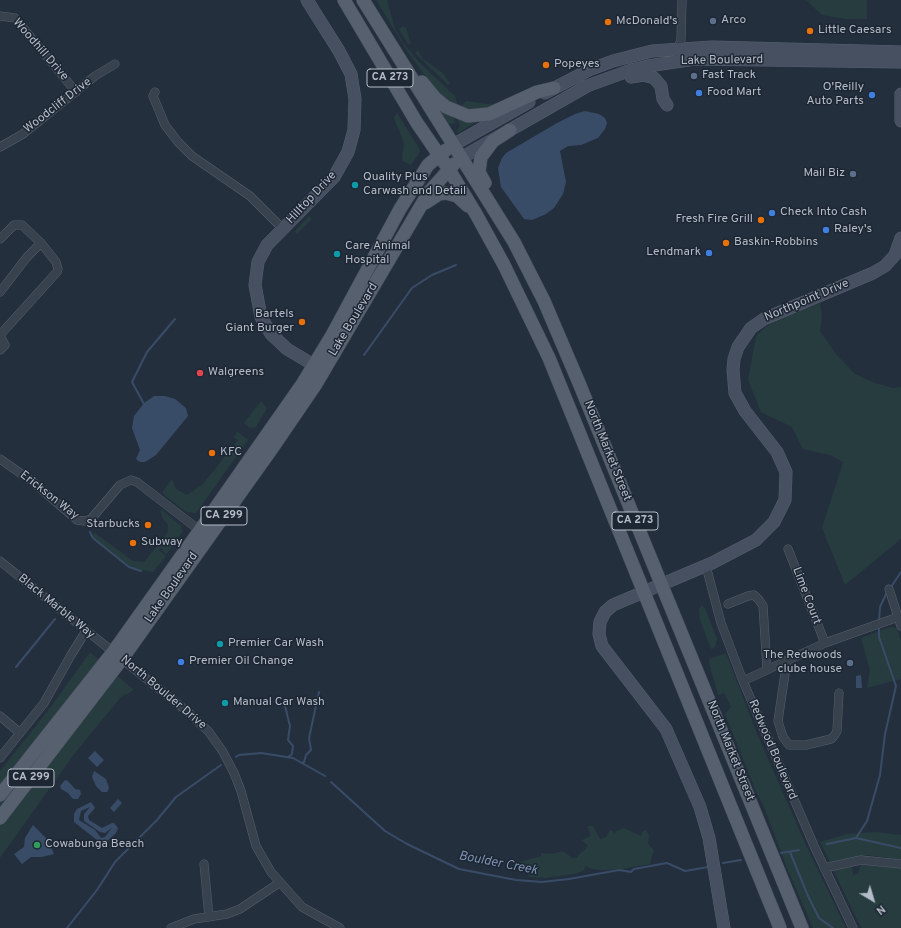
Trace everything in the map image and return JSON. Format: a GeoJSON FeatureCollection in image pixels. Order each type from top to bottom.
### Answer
{"type":"FeatureCollection","features":[{"type":"Feature","properties":{"kind":"main road","name":"Hilltop Drive"},"geometry":{"type":"LineString","coordinates":[[307,0],[339,51],[351,74],[355,91],[355,121],[348,152],[337,173],[326,187],[267,245],[258,262],[255,277],[255,293],[261,316],[271,334],[287,349],[319,368]]}},
{"type":"Feature","properties":{"kind":"main road","name":"North Market Street"},"geometry":{"type":"LineString","coordinates":[[344,0],[417,123],[440,155],[476,214],[504,265],[549,358],[780,928]]}},
{"type":"Feature","properties":{"kind":"main road","name":"North Market Street"},"geometry":{"type":"LineString","coordinates":[[363,0],[514,242],[560,337],[802,928]]}},
{"type":"Feature","properties":{"kind":"main road"},"geometry":{"type":"LineString","coordinates":[[369,0],[405,57],[429,91],[439,101],[452,110],[468,116],[489,114],[537,92],[554,88]]}},
{"type":"Feature","properties":{"kind":"main road","name":"Lake Boulevard"},"geometry":{"type":"LineString","coordinates":[[319,368],[334,332],[400,209],[428,165],[453,145],[554,88],[583,73],[638,54],[678,48],[712,47],[901,52]]}},
{"type":"Feature","properties":{"kind":"main road"},"geometry":{"type":"LineString","coordinates":[[726,59],[737,55],[764,53],[767,49]]}},
{"type":"Feature","properties":{"kind":"main road"},"geometry":{"type":"LineString","coordinates":[[776,60],[781,55],[806,50]]}},
{"type":"Feature","properties":{"kind":"main road"},"geometry":{"type":"LineString","coordinates":[[812,61],[821,56],[848,55],[854,51]]}},
{"type":"Feature","properties":{"kind":"main road","name":"Lake Boulevard"},"geometry":{"type":"LineString","coordinates":[[0,818],[204,534],[319,368],[429,192],[448,168],[461,158],[528,118],[597,82],[630,70],[673,61],[726,59],[901,62]]}},
{"type":"Feature","properties":{"kind":"main road"},"geometry":{"type":"LineString","coordinates":[[528,118],[537,108],[577,85],[583,73]]}},
{"type":"Feature","properties":{"kind":"main road"},"geometry":{"type":"LineString","coordinates":[[597,82],[606,84],[641,75],[651,76],[660,86],[663,99],[667,106]]}},
{"type":"Feature","properties":{"kind":"main road"},"geometry":{"type":"LineString","coordinates":[[901,94],[901,121]]}},
{"type":"Feature","properties":{"kind":"main road"},"geometry":{"type":"LineString","coordinates":[[510,130],[494,141],[485,150],[478,167],[479,172],[495,200],[514,242]]}},
{"type":"Feature","properties":{"kind":"main road"},"geometry":{"type":"LineString","coordinates":[[421,206],[439,194],[446,193],[457,196],[476,214]]}},
{"type":"Feature","properties":{"kind":"main road","name":"Northpoint Drive"},"geometry":{"type":"LineString","coordinates":[[724,928],[713,861],[705,824],[677,754],[666,729],[657,715],[609,655],[600,638],[600,622],[608,609],[643,592],[706,566],[763,535],[777,518],[785,500],[786,472],[780,457],[745,411],[735,393],[732,377],[734,359],[742,341],[751,328],[764,319],[873,273],[884,266],[894,255],[901,238]]}},
{"type":"Feature","properties":{"kind":"main road","name":"Lake Boulevard"},"geometry":{"type":"LineString","coordinates":[[0,795],[56,726],[117,655]]}},
{"type":"Feature","properties":{"kind":"street"},"geometry":{"type":"LineString","coordinates":[[673,61],[678,48],[682,28],[682,0]]}},
{"type":"Feature","properties":{"kind":"street","name":"Woodhill Drive"},"geometry":{"type":"LineString","coordinates":[[0,16],[10,17],[18,22],[76,92]]}},
{"type":"Feature","properties":{"kind":"street","name":"Woodcliff Drive"},"geometry":{"type":"LineString","coordinates":[[0,147],[22,134],[115,64]]}},
{"type":"Feature","properties":{"kind":"street"},"geometry":{"type":"LineString","coordinates":[[155,92],[153,96],[165,125],[178,142],[192,156],[250,196],[283,229]]}},
{"type":"Feature","properties":{"kind":"street"},"geometry":{"type":"LineString","coordinates":[[0,239],[14,225],[26,228],[41,243],[56,262],[57,272],[0,335],[5,345],[0,350]]}},
{"type":"Feature","properties":{"kind":"street"},"geometry":{"type":"LineString","coordinates":[[0,292],[20,265],[41,243]]}},
{"type":"Feature","properties":{"kind":"street","name":"Erickson Way"},"geometry":{"type":"LineString","coordinates":[[0,459],[33,482],[77,520],[85,521],[91,519],[120,485],[131,480],[143,486],[204,534]]}},
{"type":"Feature","properties":{"kind":"street","name":"Lime Court"},"geometry":{"type":"LineString","coordinates":[[788,549],[825,643]]}},
{"type":"Feature","properties":{"kind":"street","name":"Black Marble Way"},"geometry":{"type":"LineString","coordinates":[[0,561],[117,655]]}},
{"type":"Feature","properties":{"kind":"street","name":"Redwood Boulevard"},"geometry":{"type":"LineString","coordinates":[[706,566],[721,622],[743,681],[824,868],[853,928]]}},
{"type":"Feature","properties":{"kind":"street"},"geometry":{"type":"LineString","coordinates":[[889,589],[901,626]]}},
{"type":"Feature","properties":{"kind":"street"},"geometry":{"type":"LineString","coordinates":[[728,604],[748,596],[754,596],[763,606],[767,669]]}},
{"type":"Feature","properties":{"kind":"street"},"geometry":{"type":"LineString","coordinates":[[743,681],[825,643],[899,616]]}},
{"type":"Feature","properties":{"kind":"street"},"geometry":{"type":"LineString","coordinates":[[0,758],[48,696],[71,654],[86,631]]}},
{"type":"Feature","properties":{"kind":"street","name":"North Boulder Drive"},"geometry":{"type":"LineString","coordinates":[[117,655],[196,719],[208,732],[224,752],[234,773],[241,791],[256,846],[279,883],[302,907],[340,928]]}},
{"type":"Feature","properties":{"kind":"street"},"geometry":{"type":"LineString","coordinates":[[787,660],[778,721],[782,737],[789,745],[806,745],[831,739],[834,736],[836,731],[839,693]]}},
{"type":"Feature","properties":{"kind":"street"},"geometry":{"type":"LineString","coordinates":[[0,716],[20,733]]}},
{"type":"Feature","properties":{"kind":"street"},"geometry":{"type":"LineString","coordinates":[[824,868],[861,860],[901,864]]}},
{"type":"Feature","properties":{"kind":"street"},"geometry":{"type":"LineString","coordinates":[[204,864],[209,917]]}},
{"type":"Feature","properties":{"kind":"street"},"geometry":{"type":"LineString","coordinates":[[171,928],[194,919],[209,917],[240,909],[279,883]]}},
{"type":"Feature","properties":{"kind":"green space"},"geometry":{"type":"Polygon","coordinates":[[[376,0],[387,0],[395,29],[404,44],[419,62],[455,96],[458,106],[452,104],[435,90],[407,51],[376,0]]]}},
{"type":"Feature","properties":{"kind":"green space"},"geometry":{"type":"Polygon","coordinates":[[[806,0],[867,0],[867,19],[845,19],[822,15],[806,0]]]}},
{"type":"Feature","properties":{"kind":"green space"},"geometry":{"type":"Polygon","coordinates":[[[403,26],[406,28],[411,44],[408,44],[399,29],[403,26]]]}},
{"type":"Feature","properties":{"kind":"green space"},"geometry":{"type":"Polygon","coordinates":[[[418,50],[422,58],[444,74],[450,84],[448,85],[415,53],[418,50]]]}},
{"type":"Feature","properties":{"kind":"green space"},"geometry":{"type":"Polygon","coordinates":[[[466,101],[486,104],[501,103],[491,108],[468,110],[461,107],[466,101]]]}},
{"type":"Feature","properties":{"kind":"green space"},"geometry":{"type":"Polygon","coordinates":[[[442,112],[454,118],[455,123],[448,124],[442,112]]]}},
{"type":"Feature","properties":{"kind":"green space"},"geometry":{"type":"Polygon","coordinates":[[[397,113],[419,148],[420,152],[411,165],[403,161],[402,158],[404,143],[394,118],[397,113]]]}},
{"type":"Feature","properties":{"kind":"green space"},"geometry":{"type":"Polygon","coordinates":[[[457,119],[472,122],[473,124],[458,133],[456,132],[460,126],[457,119]]]}},
{"type":"Feature","properties":{"kind":"green space"},"geometry":{"type":"Polygon","coordinates":[[[309,216],[312,219],[297,234],[295,231],[309,216]]]}},
{"type":"Feature","properties":{"kind":"green space"},"geometry":{"type":"Polygon","coordinates":[[[820,303],[822,316],[820,331],[836,354],[855,374],[875,383],[893,388],[901,387],[901,539],[845,585],[822,528],[843,462],[830,455],[803,449],[792,427],[761,412],[748,380],[756,336],[767,326],[776,321],[820,303]]]}},
{"type":"Feature","properties":{"kind":"green space"},"geometry":{"type":"Polygon","coordinates":[[[261,401],[267,408],[256,427],[250,428],[244,423],[261,401]]]}},
{"type":"Feature","properties":{"kind":"green space"},"geometry":{"type":"Polygon","coordinates":[[[238,432],[248,440],[196,513],[186,512],[163,494],[163,491],[172,479],[176,489],[187,495],[203,484],[238,440],[233,437],[238,432]]]}},
{"type":"Feature","properties":{"kind":"green space"},"geometry":{"type":"Polygon","coordinates":[[[160,508],[180,525],[183,531],[166,555],[161,548],[159,550],[166,556],[153,572],[131,568],[92,536],[95,533],[133,561],[144,562],[168,532],[168,525],[162,517],[160,508]]]}},
{"type":"Feature","properties":{"kind":"green space"},"geometry":{"type":"Polygon","coordinates":[[[702,605],[705,608],[717,639],[715,647],[711,649],[700,620],[699,609],[702,605]]]}},
{"type":"Feature","properties":{"kind":"green space"},"geometry":{"type":"Polygon","coordinates":[[[890,627],[897,628],[901,641],[901,679],[867,688],[870,670],[861,638],[890,627]]]}},
{"type":"Feature","properties":{"kind":"green space"},"geometry":{"type":"Polygon","coordinates":[[[90,652],[134,690],[121,697],[75,753],[0,858],[0,771],[50,708],[90,652]]]}},
{"type":"Feature","properties":{"kind":"green space"},"geometry":{"type":"Polygon","coordinates":[[[726,653],[758,736],[806,845],[846,928],[813,928],[787,868],[764,807],[755,789],[725,714],[731,707],[724,693],[718,695],[709,659],[726,653]]]}},
{"type":"Feature","properties":{"kind":"green space"},"geometry":{"type":"Polygon","coordinates":[[[593,826],[600,839],[606,837],[610,830],[613,831],[614,834],[616,831],[624,828],[641,836],[643,831],[646,830],[649,835],[648,844],[654,850],[650,864],[622,869],[602,870],[592,869],[586,866],[583,871],[575,874],[545,878],[529,877],[526,867],[519,864],[520,862],[541,856],[541,853],[553,854],[562,851],[573,858],[576,858],[588,846],[582,840],[591,836],[587,827],[593,826]]]}},
{"type":"Feature","properties":{"kind":"green space"},"geometry":{"type":"Polygon","coordinates":[[[876,832],[901,835],[901,860],[867,855],[830,862],[820,842],[847,834],[876,832]]]}},
{"type":"Feature","properties":{"kind":"green space"},"geometry":{"type":"Polygon","coordinates":[[[861,864],[901,868],[901,928],[862,928],[856,918],[833,869],[852,865],[853,875],[858,873],[861,864]]]}},
{"type":"Feature","properties":{"kind":"water"},"geometry":{"type":"Polygon","coordinates":[[[585,111],[599,114],[605,118],[607,123],[605,129],[598,138],[581,145],[568,146],[560,151],[566,182],[563,194],[554,208],[546,214],[532,220],[524,219],[501,187],[498,168],[502,158],[506,153],[557,123],[585,111]]]}},
{"type":"Feature","properties":{"kind":"water"},"geometry":{"type":"Polygon","coordinates":[[[154,396],[165,396],[175,399],[186,408],[188,416],[156,455],[145,462],[140,462],[136,459],[140,450],[132,428],[134,416],[144,403],[154,396]]]}},
{"type":"Feature","properties":{"kind":"water"},"geometry":{"type":"Polygon","coordinates":[[[861,675],[862,688],[856,688],[856,676],[861,675]]]}},
{"type":"Feature","properties":{"kind":"water"},"geometry":{"type":"Polygon","coordinates":[[[95,751],[104,760],[97,767],[88,758],[95,751]]]}},
{"type":"Feature","properties":{"kind":"water"},"geometry":{"type":"Polygon","coordinates":[[[94,771],[106,779],[109,788],[107,792],[102,792],[96,786],[92,777],[94,771]]]}},
{"type":"Feature","properties":{"kind":"water"},"geometry":{"type":"Polygon","coordinates":[[[65,780],[68,781],[75,789],[80,790],[81,794],[78,799],[73,799],[68,793],[61,789],[60,786],[65,780]]]}},
{"type":"Feature","properties":{"kind":"water"},"geometry":{"type":"Polygon","coordinates":[[[118,799],[122,803],[114,812],[110,808],[118,799]]]}},
{"type":"Feature","properties":{"kind":"water"},"geometry":{"type":"Polygon","coordinates":[[[91,802],[95,808],[88,816],[89,820],[102,828],[114,823],[118,828],[116,833],[105,843],[97,840],[74,822],[74,814],[77,809],[91,802]],[[90,807],[81,811],[79,820],[95,830],[101,838],[105,837],[112,828],[105,833],[100,832],[84,821],[84,814],[90,807]]]}},
{"type":"Feature","properties":{"kind":"water","name":"Cowabunga Beach"},"geometry":{"type":"Polygon","coordinates":[[[33,825],[47,839],[54,854],[42,857],[31,857],[22,864],[14,854],[24,847],[25,838],[33,825]]]}},
{"type":"Feature","properties":{"kind":"waterway"},"geometry":{"type":"LineString","coordinates":[[364,355],[412,288],[432,275],[456,265]]}},
{"type":"Feature","properties":{"kind":"waterway"},"geometry":{"type":"LineString","coordinates":[[144,404],[132,382],[147,352],[175,319]]}},
{"type":"Feature","properties":{"kind":"waterway"},"geometry":{"type":"LineString","coordinates":[[90,532],[93,538],[129,567],[141,571]]}},
{"type":"Feature","properties":{"kind":"waterway"},"geometry":{"type":"LineString","coordinates":[[891,587],[901,572]]}},
{"type":"Feature","properties":{"kind":"waterway"},"geometry":{"type":"LineString","coordinates":[[879,622],[880,607],[887,592]]}},
{"type":"Feature","properties":{"kind":"waterway"},"geometry":{"type":"LineString","coordinates":[[16,667],[55,619]]}},
{"type":"Feature","properties":{"kind":"waterway"},"geometry":{"type":"LineString","coordinates":[[856,838],[867,821],[880,775],[885,734],[896,686],[879,637],[879,626]]}},
{"type":"Feature","properties":{"kind":"waterway"},"geometry":{"type":"LineString","coordinates":[[302,763],[304,762],[306,755],[311,750],[309,738],[319,692]]}},
{"type":"Feature","properties":{"kind":"waterway"},"geometry":{"type":"LineString","coordinates":[[285,706],[290,726],[288,740],[293,746],[292,754],[288,757]]}},
{"type":"Feature","properties":{"kind":"waterway","name":"Boulder Creek"},"geometry":{"type":"LineString","coordinates":[[236,757],[239,755],[261,753],[293,758],[325,776]]}},
{"type":"Feature","properties":{"kind":"waterway","name":"Boulder Creek"},"geometry":{"type":"LineString","coordinates":[[67,928],[97,890],[115,862],[157,820],[176,797],[221,765]]}},
{"type":"Feature","properties":{"kind":"waterway","name":"Boulder Creek"},"geometry":{"type":"LineString","coordinates":[[331,782],[385,831],[407,844],[459,869],[516,880],[542,882],[619,870],[631,872],[634,869],[667,863],[685,871],[708,867]]}},
{"type":"Feature","properties":{"kind":"waterway","name":"Boulder Creek"},"geometry":{"type":"LineString","coordinates":[[827,844],[856,838],[901,848]]}},
{"type":"Feature","properties":{"kind":"waterway","name":"Boulder Creek"},"geometry":{"type":"LineString","coordinates":[[781,853],[799,850]]}},
{"type":"Feature","properties":{"kind":"waterway"},"geometry":{"type":"LineString","coordinates":[[790,852],[808,896],[819,918],[833,928]]}},
{"type":"Feature","properties":{"kind":"waterway","name":"Boulder Creek"},"geometry":{"type":"LineString","coordinates":[[723,863],[741,860]]}},
{"type":"Feature","properties":{"kind":"place","name":"Arco"},"geometry":{"type":"Point","coordinates":[713,21]}},
{"type":"Feature","properties":{"kind":"place","name":"McDonald's"},"geometry":{"type":"Point","coordinates":[608,22]}},
{"type":"Feature","properties":{"kind":"place","name":"Little Caesars"},"geometry":{"type":"Point","coordinates":[810,31]}},
{"type":"Feature","properties":{"kind":"place","name":"Popeyes"},"geometry":{"type":"Point","coordinates":[546,65]}},
{"type":"Feature","properties":{"kind":"place","name":"Fast Track"},"geometry":{"type":"Point","coordinates":[694,76]}},
{"type":"Feature","properties":{"kind":"place","name":"Food Mart"},"geometry":{"type":"Point","coordinates":[699,93]}},
{"type":"Feature","properties":{"kind":"place","name":"O'Reilly Auto Parts"},"geometry":{"type":"Point","coordinates":[872,95]}},
{"type":"Feature","properties":{"kind":"place","name":"Mail Biz"},"geometry":{"type":"Point","coordinates":[853,174]}},
{"type":"Feature","properties":{"kind":"place","name":"Quality Plus Carwash and Detail"},"geometry":{"type":"Point","coordinates":[355,185]}},
{"type":"Feature","properties":{"kind":"place","name":"Check Into Cash"},"geometry":{"type":"Point","coordinates":[772,213]}},
{"type":"Feature","properties":{"kind":"place","name":"Fresh Fire Grill"},"geometry":{"type":"Point","coordinates":[761,220]}},
{"type":"Feature","properties":{"kind":"place","name":"Raley's"},"geometry":{"type":"Point","coordinates":[826,230]}},
{"type":"Feature","properties":{"kind":"place","name":"Baskin-Robbins"},"geometry":{"type":"Point","coordinates":[726,243]}},
{"type":"Feature","properties":{"kind":"place","name":"Lendmark"},"geometry":{"type":"Point","coordinates":[709,253]}},
{"type":"Feature","properties":{"kind":"place","name":"Care Animal Hospital"},"geometry":{"type":"Point","coordinates":[337,254]}},
{"type":"Feature","properties":{"kind":"place","name":"Bartels Giant Burger"},"geometry":{"type":"Point","coordinates":[302,322]}},
{"type":"Feature","properties":{"kind":"place","name":"Walgreens"},"geometry":{"type":"Point","coordinates":[200,373]}},
{"type":"Feature","properties":{"kind":"place","name":"KFC"},"geometry":{"type":"Point","coordinates":[212,453]}},
{"type":"Feature","properties":{"kind":"place","name":"Starbucks"},"geometry":{"type":"Point","coordinates":[148,525]}},
{"type":"Feature","properties":{"kind":"place","name":"Subway"},"geometry":{"type":"Point","coordinates":[133,543]}},
{"type":"Feature","properties":{"kind":"place","name":"Premier Car Wash"},"geometry":{"type":"Point","coordinates":[220,644]}},
{"type":"Feature","properties":{"kind":"place","name":"Premier Oil Change"},"geometry":{"type":"Point","coordinates":[181,662]}},
{"type":"Feature","properties":{"kind":"place","name":"The Redwoods clube house"},"geometry":{"type":"Point","coordinates":[850,663]}},
{"type":"Feature","properties":{"kind":"place","name":"Manual Car Wash"},"geometry":{"type":"Point","coordinates":[225,703]}},
{"type":"Feature","properties":{"kind":"place","name":"Cowabunga Beach"},"geometry":{"type":"Point","coordinates":[37,845]}}]}
